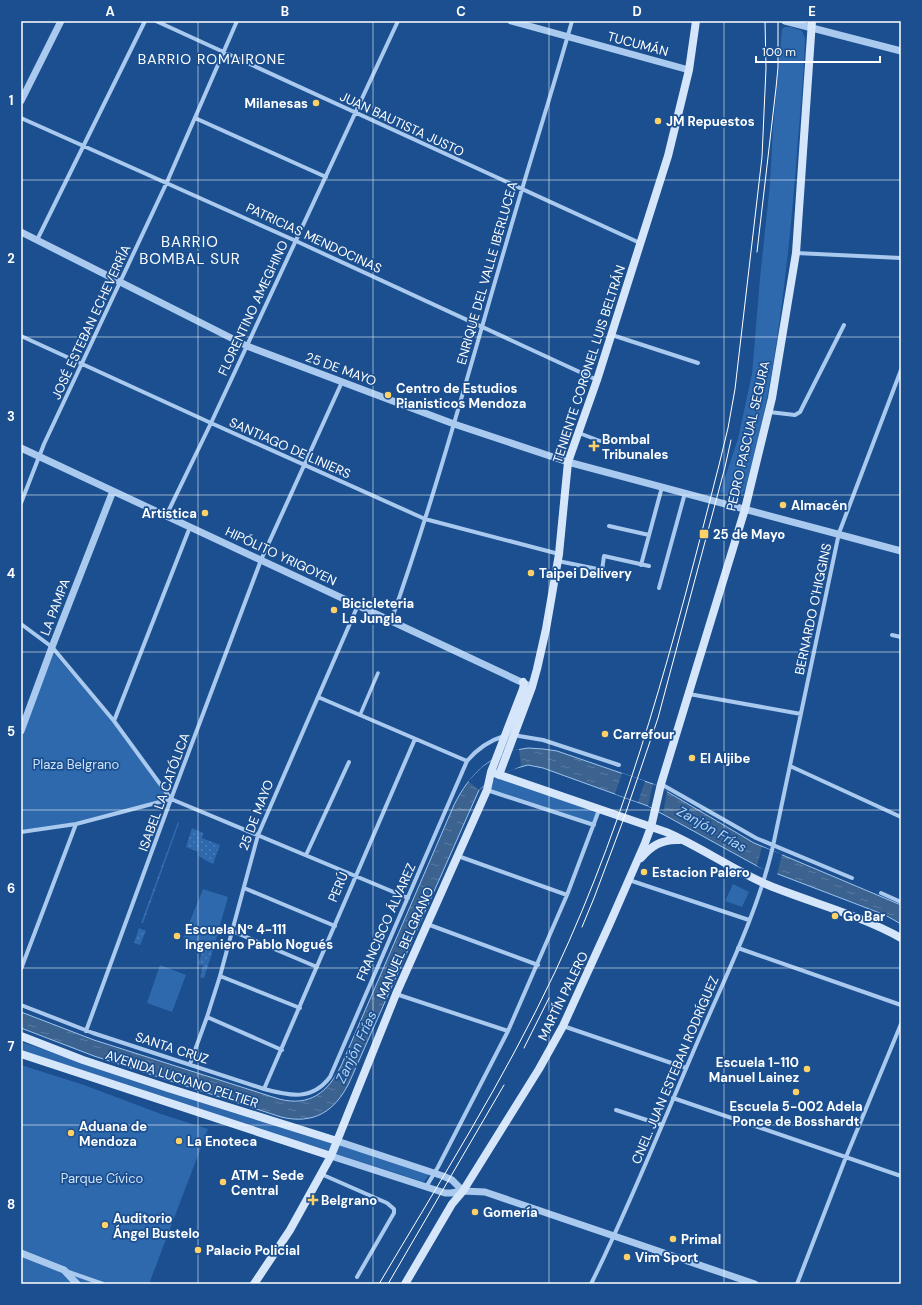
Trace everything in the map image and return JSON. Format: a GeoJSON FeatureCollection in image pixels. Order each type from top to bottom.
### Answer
{"type":"FeatureCollection","features":[{"type":"Feature","properties":{"kind":"main road","name":"TENIENTE CORONEL LUIS BELTRÁN"},"geometry":{"type":"LineString","coordinates":[[504,762],[510,735],[528,685],[537,669],[546,629],[559,558],[568,462],[612,335],[668,156],[689,70],[696,21]]}},
{"type":"Feature","properties":{"kind":"main road","name":"PEDRO PASCUAL SEGURA"},"geometry":{"type":"LineString","coordinates":[[658,798],[688,694],[745,509],[769,412],[796,253],[812,25]]}},
{"type":"Feature","properties":{"kind":"main road","name":"MANUEL BELGRANO"},"geometry":{"type":"LineString","coordinates":[[254,1284],[290,1230],[331,1156],[396,994],[426,924],[495,774],[510,735]]}},
{"type":"Feature","properties":{"kind":"main road","name":"MANUEL BELGRANO"},"geometry":{"type":"LineString","coordinates":[[495,774],[504,762]]}},
{"type":"Feature","properties":{"kind":"main road"},"geometry":{"type":"LineString","coordinates":[[495,774],[651,827],[684,840],[764,883],[870,923],[901,938]]}},
{"type":"Feature","properties":{"kind":"main road","name":"MARTÍN PALERO"},"geometry":{"type":"LineString","coordinates":[[404,1284],[452,1204],[463,1191],[539,1069],[562,1026],[629,880],[651,827],[658,798]]}},
{"type":"Feature","properties":{"kind":"main road"},"geometry":{"type":"LineString","coordinates":[[636,863],[658,843],[672,839],[684,840]]}},
{"type":"Feature","properties":{"kind":"main road","name":"AVENIDA LUCIANO PELTIER"},"geometry":{"type":"LineString","coordinates":[[21,1036],[83,1060],[337,1141]]}},
{"type":"Feature","properties":{"kind":"main road","name":"AVENIDA LUCIANO PELTIER"},"geometry":{"type":"LineString","coordinates":[[21,1054],[331,1156]]}},
{"type":"Feature","properties":{"kind":"street"},"geometry":{"type":"LineString","coordinates":[[21,102],[61,21]]}},
{"type":"Feature","properties":{"kind":"street"},"geometry":{"type":"LineString","coordinates":[[37,240],[145,21]]}},
{"type":"Feature","properties":{"kind":"street","name":"JUAN BAUTISTA JUSTO"},"geometry":{"type":"LineString","coordinates":[[156,21],[641,244]]}},
{"type":"Feature","properties":{"kind":"street","name":"JOSÉ ESTEBAN ECHEVERRÍA"},"geometry":{"type":"LineString","coordinates":[[21,503],[40,457],[167,182],[238,21]]}},
{"type":"Feature","properties":{"kind":"street","name":"FLORENTINO AMEGHINO"},"geometry":{"type":"LineString","coordinates":[[166,516],[211,423],[398,21]]}},
{"type":"Feature","properties":{"kind":"street","name":"TUCUMÁN"},"geometry":{"type":"LineString","coordinates":[[511,21],[568,38],[689,70]]}},
{"type":"Feature","properties":{"kind":"street","name":"ENRIQUE DEL VALLE IBERLUCEA"},"geometry":{"type":"LineString","coordinates":[[391,621],[425,519],[454,424],[521,189],[572,21]]}},
{"type":"Feature","properties":{"kind":"street"},"geometry":{"type":"LineString","coordinates":[[785,21],[812,25],[901,51]]}},
{"type":"Feature","properties":{"kind":"street","name":"PATRICIAS MENDOCINAS"},"geometry":{"type":"LineString","coordinates":[[21,118],[167,182],[597,380]]}},
{"type":"Feature","properties":{"kind":"street"},"geometry":{"type":"LineString","coordinates":[[195,118],[326,176]]}},
{"type":"Feature","properties":{"kind":"street","name":"25 DE MAYO"},"geometry":{"type":"LineString","coordinates":[[21,232],[247,346],[454,424],[568,462],[839,533],[901,551]]}},
{"type":"Feature","properties":{"kind":"street"},"geometry":{"type":"LineString","coordinates":[[796,253],[901,258]]}},
{"type":"Feature","properties":{"kind":"street"},"geometry":{"type":"LineString","coordinates":[[769,412],[795,415],[800,412],[844,325]]}},
{"type":"Feature","properties":{"kind":"street"},"geometry":{"type":"LineString","coordinates":[[612,335],[698,363]]}},
{"type":"Feature","properties":{"kind":"street","name":"SANTIAGO DE LINIERS"},"geometry":{"type":"LineString","coordinates":[[21,336],[304,466],[425,519],[602,570],[604,556],[641,565]]}},
{"type":"Feature","properties":{"kind":"street","name":"BERNARDO O'HIGGINS"},"geometry":{"type":"LineString","coordinates":[[770,860],[839,533],[901,370]]}},
{"type":"Feature","properties":{"kind":"street","name":"ISABEL LA CATÓLICA"},"geometry":{"type":"LineString","coordinates":[[86,1031],[261,560],[342,382]]}},
{"type":"Feature","properties":{"kind":"street"},"geometry":{"type":"LineString","coordinates":[[578,433],[600,441],[619,439]]}},
{"type":"Feature","properties":{"kind":"street","name":"HIPÓLITO YRIGOYEN"},"geometry":{"type":"LineString","coordinates":[[21,448],[528,685]]}},
{"type":"Feature","properties":{"kind":"street"},"geometry":{"type":"LineString","coordinates":[[649,566],[641,565],[662,487]]}},
{"type":"Feature","properties":{"kind":"street","name":"LA PAMPA"},"geometry":{"type":"LineString","coordinates":[[21,731],[113,491]]}},
{"type":"Feature","properties":{"kind":"street"},"geometry":{"type":"LineString","coordinates":[[659,588],[685,493]]}},
{"type":"Feature","properties":{"kind":"street"},"geometry":{"type":"LineString","coordinates":[[609,526],[649,535]]}},
{"type":"Feature","properties":{"kind":"street"},"geometry":{"type":"LineString","coordinates":[[114,720],[190,527]]}},
{"type":"Feature","properties":{"kind":"street","name":"25 DE MAYO"},"geometry":{"type":"LineString","coordinates":[[190,1064],[220,976],[258,835],[358,606]]}},
{"type":"Feature","properties":{"kind":"street"},"geometry":{"type":"LineString","coordinates":[[21,624],[52,647],[114,720],[171,800],[408,898]]}},
{"type":"Feature","properties":{"kind":"street"},"geometry":{"type":"LineString","coordinates":[[892,635],[901,637]]}},
{"type":"Feature","properties":{"kind":"street"},"geometry":{"type":"LineString","coordinates":[[360,715],[378,672]]}},
{"type":"Feature","properties":{"kind":"street"},"geometry":{"type":"LineString","coordinates":[[688,694],[801,714]]}},
{"type":"Feature","properties":{"kind":"street"},"geometry":{"type":"LineString","coordinates":[[318,697],[467,762],[474,752],[486,743],[510,735],[543,740],[619,764]]}},
{"type":"Feature","properties":{"kind":"street","name":"PERÚ"},"geometry":{"type":"LineString","coordinates":[[264,1089],[415,739]]}},
{"type":"Feature","properties":{"kind":"street"},"geometry":{"type":"LineString","coordinates":[[306,855],[349,762]]}},
{"type":"Feature","properties":{"kind":"street","name":"FRANCISCO ÁLVAREZ"},"geometry":{"type":"LineString","coordinates":[[320,1088],[330,1077],[467,762]]}},
{"type":"Feature","properties":{"kind":"street"},"geometry":{"type":"LineString","coordinates":[[790,766],[901,817]]}},
{"type":"Feature","properties":{"kind":"street"},"geometry":{"type":"LineString","coordinates":[[661,786],[756,838],[773,849],[852,878]]}},
{"type":"Feature","properties":{"kind":"street"},"geometry":{"type":"LineString","coordinates":[[487,790],[594,825]]}},
{"type":"Feature","properties":{"kind":"street"},"geometry":{"type":"LineString","coordinates":[[21,832],[76,824],[171,800]]}},
{"type":"Feature","properties":{"kind":"street"},"geometry":{"type":"LineString","coordinates":[[426,1187],[435,1173],[508,1031],[538,965],[599,810]]}},
{"type":"Feature","properties":{"kind":"street"},"geometry":{"type":"LineString","coordinates":[[21,969],[76,824]]}},
{"type":"Feature","properties":{"kind":"street"},"geometry":{"type":"LineString","coordinates":[[457,856],[567,894]]}},
{"type":"Feature","properties":{"kind":"street","name":"CNEL. JUAN ESTEBAN RODRÍGUEZ"},"geometry":{"type":"LineString","coordinates":[[591,1284],[614,1236],[738,948],[764,883],[770,860]]}},
{"type":"Feature","properties":{"kind":"street"},"geometry":{"type":"LineString","coordinates":[[629,880],[749,920]]}},
{"type":"Feature","properties":{"kind":"street"},"geometry":{"type":"LineString","coordinates":[[244,888],[335,926]]}},
{"type":"Feature","properties":{"kind":"street"},"geometry":{"type":"LineString","coordinates":[[881,893],[901,902]]}},
{"type":"Feature","properties":{"kind":"street"},"geometry":{"type":"LineString","coordinates":[[426,924],[538,965]]}},
{"type":"Feature","properties":{"kind":"street"},"geometry":{"type":"LineString","coordinates":[[232,931],[317,967]]}},
{"type":"Feature","properties":{"kind":"street"},"geometry":{"type":"LineString","coordinates":[[738,948],[901,1005]]}},
{"type":"Feature","properties":{"kind":"street"},"geometry":{"type":"LineString","coordinates":[[220,976],[300,1008]]}},
{"type":"Feature","properties":{"kind":"street"},"geometry":{"type":"LineString","coordinates":[[396,994],[508,1031]]}},
{"type":"Feature","properties":{"kind":"street","name":"SANTA CRUZ"},"geometry":{"type":"LineString","coordinates":[[21,1006],[86,1031],[264,1089],[293,1095],[310,1093],[320,1088]]}},
{"type":"Feature","properties":{"kind":"street"},"geometry":{"type":"LineString","coordinates":[[207,1017],[282,1050]]}},
{"type":"Feature","properties":{"kind":"street"},"geometry":{"type":"LineString","coordinates":[[797,1284],[846,1157],[901,1024]]}},
{"type":"Feature","properties":{"kind":"street"},"geometry":{"type":"LineString","coordinates":[[562,1026],[686,1068]]}},
{"type":"Feature","properties":{"kind":"street"},"geometry":{"type":"LineString","coordinates":[[673,1098],[901,1176]]}},
{"type":"Feature","properties":{"kind":"street"},"geometry":{"type":"LineString","coordinates":[[616,1110],[662,1125]]}},
{"type":"Feature","properties":{"kind":"street"},"geometry":{"type":"LineString","coordinates":[[337,1141],[435,1173],[452,1180],[463,1191]]}},
{"type":"Feature","properties":{"kind":"street"},"geometry":{"type":"LineString","coordinates":[[331,1156],[426,1187],[446,1192],[485,1192],[755,1284]]}},
{"type":"Feature","properties":{"kind":"street"},"geometry":{"type":"LineString","coordinates":[[321,1174],[387,1203],[394,1209],[394,1213],[357,1277]]}},
{"type":"Feature","properties":{"kind":"street"},"geometry":{"type":"LineString","coordinates":[[21,1252],[103,1284]]}},
{"type":"Feature","properties":{"kind":"street"},"geometry":{"type":"LineString","coordinates":[[64,1270],[77,1284]]}},
{"type":"Feature","properties":{"kind":"green space"},"geometry":{"type":"Polygon","coordinates":[[[785,27],[791,27],[802,31],[805,38],[802,95],[789,241],[769,388],[748,485],[742,494],[736,497],[720,492],[738,439],[752,374],[770,184],[773,128],[782,29],[785,27]]]}},
{"type":"Feature","properties":{"kind":"green space","name":"Plaza Belgrano"},"geometry":{"type":"Polygon","coordinates":[[[52,651],[111,720],[168,798],[76,822],[21,830],[21,736],[52,651]]]}},
{"type":"Feature","properties":{"kind":"green space"},"geometry":{"type":"Polygon","coordinates":[[[491,772],[599,810],[594,825],[487,790],[491,772]]]}},
{"type":"Feature","properties":{"kind":"green space"},"geometry":{"type":"Polygon","coordinates":[[[178,822],[179,823],[143,923],[141,923],[178,822]]]}},
{"type":"Feature","properties":{"kind":"green space"},"geometry":{"type":"Polygon","coordinates":[[[192,828],[203,833],[202,838],[220,845],[213,864],[198,856],[199,852],[186,847],[192,828]]]}},
{"type":"Feature","properties":{"kind":"green space"},"geometry":{"type":"Polygon","coordinates":[[[733,884],[749,892],[742,907],[725,901],[733,884]]]}},
{"type":"Feature","properties":{"kind":"green space"},"geometry":{"type":"Polygon","coordinates":[[[203,889],[228,897],[213,950],[183,938],[203,889]]]}},
{"type":"Feature","properties":{"kind":"green space"},"geometry":{"type":"Polygon","coordinates":[[[139,928],[146,931],[140,945],[134,943],[139,928]]]}},
{"type":"Feature","properties":{"kind":"green space"},"geometry":{"type":"Polygon","coordinates":[[[204,946],[213,950],[204,978],[200,977],[203,966],[198,964],[204,946]]]}},
{"type":"Feature","properties":{"kind":"green space"},"geometry":{"type":"Polygon","coordinates":[[[160,965],[186,975],[172,1012],[147,1003],[160,965]]]}},
{"type":"Feature","properties":{"kind":"green space"},"geometry":{"type":"Polygon","coordinates":[[[21,1042],[430,1173],[424,1182],[21,1052],[21,1042]]]}},
{"type":"Feature","properties":{"kind":"green space","name":"Parque Cívico"},"geometry":{"type":"Polygon","coordinates":[[[21,1065],[84,1085],[161,1114],[208,1129],[149,1284],[21,1284],[21,1065]]]}},
{"type":"Feature","properties":{"kind":"water","name":"Zanjón Frías"},"geometry":{"type":"Polygon","coordinates":[[[528,748],[557,751],[653,784],[754,843],[901,905],[901,924],[885,915],[757,866],[648,806],[543,768],[528,765],[513,769],[493,778],[479,790],[349,1083],[337,1101],[322,1114],[304,1119],[281,1117],[94,1056],[21,1028],[21,1012],[94,1040],[279,1099],[300,1101],[317,1095],[330,1083],[341,1066],[460,794],[467,783],[483,766],[503,755],[528,748]]]}},
{"type":"Feature","properties":{"kind":"pier"},"geometry":{"type":"Polygon","coordinates":[[[519,749],[521,766],[499,776],[484,785],[479,790],[468,781],[481,768],[494,759],[519,749]]]}},
{"type":"Feature","properties":{"kind":"pier"},"geometry":{"type":"Polygon","coordinates":[[[622,773],[645,781],[638,802],[615,794],[622,773]]]}},
{"type":"Feature","properties":{"kind":"pier"},"geometry":{"type":"Polygon","coordinates":[[[653,784],[667,791],[663,813],[648,806],[653,784]]]}},
{"type":"Feature","properties":{"kind":"pier"},"geometry":{"type":"Polygon","coordinates":[[[762,847],[782,854],[777,875],[757,866],[762,847]]]}},
{"type":"Feature","properties":{"kind":"tram line"},"geometry":{"type":"LineString","coordinates":[[379,1284],[493,1091],[515,1052],[555,972],[582,911],[606,849],[629,786],[649,722],[686,594],[728,428],[735,389],[762,157],[766,68],[765,21]]}},
{"type":"Feature","properties":{"kind":"tram line"},"geometry":{"type":"LineString","coordinates":[[757,252],[778,67],[778,21]]}},
{"type":"Feature","properties":{"kind":"tram line"},"geometry":{"type":"LineString","coordinates":[[582,927],[624,818],[658,718],[731,440]]}},
{"type":"Feature","properties":{"kind":"tram line"},"geometry":{"type":"LineString","coordinates":[[524,1048],[549,998]]}},
{"type":"Feature","properties":{"kind":"tram line"},"geometry":{"type":"LineString","coordinates":[[388,1284],[504,1085]]}},
{"type":"Feature","properties":{"kind":"place","name":"Milanesas"},"geometry":{"type":"Point","coordinates":[316,103]}},
{"type":"Feature","properties":{"kind":"place","name":"JM Repuestos"},"geometry":{"type":"Point","coordinates":[658,121]}},
{"type":"Feature","properties":{"kind":"place","name":"Centro de Estudios Pianisticos Mendoza"},"geometry":{"type":"Point","coordinates":[388,395]}},
{"type":"Feature","properties":{"kind":"place","name":"Bombal Tribunales"},"geometry":{"type":"Point","coordinates":[594,446]}},
{"type":"Feature","properties":{"kind":"place","name":"Almacén"},"geometry":{"type":"Point","coordinates":[783,505]}},
{"type":"Feature","properties":{"kind":"place","name":"Artistica"},"geometry":{"type":"Point","coordinates":[205,513]}},
{"type":"Feature","properties":{"kind":"place","name":"25 de Mayo"},"geometry":{"type":"Point","coordinates":[704,534]}},
{"type":"Feature","properties":{"kind":"place","name":"Taipei Delivery"},"geometry":{"type":"Point","coordinates":[531,573]}},
{"type":"Feature","properties":{"kind":"place","name":"Bicicleteria La Jungla"},"geometry":{"type":"Point","coordinates":[334,610]}},
{"type":"Feature","properties":{"kind":"place","name":"Carrefour"},"geometry":{"type":"Point","coordinates":[605,734]}},
{"type":"Feature","properties":{"kind":"place","name":"El Aljibe"},"geometry":{"type":"Point","coordinates":[692,758]}},
{"type":"Feature","properties":{"kind":"place","name":"Estacion Palero"},"geometry":{"type":"Point","coordinates":[644,872]}},
{"type":"Feature","properties":{"kind":"place","name":"Go Bar"},"geometry":{"type":"Point","coordinates":[835,916]}},
{"type":"Feature","properties":{"kind":"place","name":"Escuela Nº 4-111 Ingeniero Pablo Nogués"},"geometry":{"type":"Point","coordinates":[177,936]}},
{"type":"Feature","properties":{"kind":"place","name":"Escuela 1-110 Manuel Lainez"},"geometry":{"type":"Point","coordinates":[807,1069]}},
{"type":"Feature","properties":{"kind":"place","name":"Escuela 5-002 Adela Ponce de Bosshardt"},"geometry":{"type":"Point","coordinates":[796,1092]}},
{"type":"Feature","properties":{"kind":"place","name":"Aduana de Mendoza"},"geometry":{"type":"Point","coordinates":[71,1133]}},
{"type":"Feature","properties":{"kind":"place","name":"La Enoteca"},"geometry":{"type":"Point","coordinates":[179,1141]}},
{"type":"Feature","properties":{"kind":"place","name":"ATM - Sede Central"},"geometry":{"type":"Point","coordinates":[223,1182]}},
{"type":"Feature","properties":{"kind":"place","name":"Belgrano"},"geometry":{"type":"Point","coordinates":[313,1200]}},
{"type":"Feature","properties":{"kind":"place","name":"Gomería"},"geometry":{"type":"Point","coordinates":[475,1212]}},
{"type":"Feature","properties":{"kind":"place","name":"Auditorio Ángel Bustelo"},"geometry":{"type":"Point","coordinates":[105,1225]}},
{"type":"Feature","properties":{"kind":"place","name":"Primal"},"geometry":{"type":"Point","coordinates":[673,1239]}},
{"type":"Feature","properties":{"kind":"place","name":"Palacio Policial"},"geometry":{"type":"Point","coordinates":[198,1250]}},
{"type":"Feature","properties":{"kind":"place","name":"Vim Sport"},"geometry":{"type":"Point","coordinates":[627,1257]}},
{"type":"Feature","properties":{"kind":"district","name":"BARRIO ROMAIRONE"},"geometry":{"type":"Point","coordinates":[212,59]}},
{"type":"Feature","properties":{"kind":"district","name":"BARRIO BOMBAL SUR"},"geometry":{"type":"Point","coordinates":[190,250]}}]}
